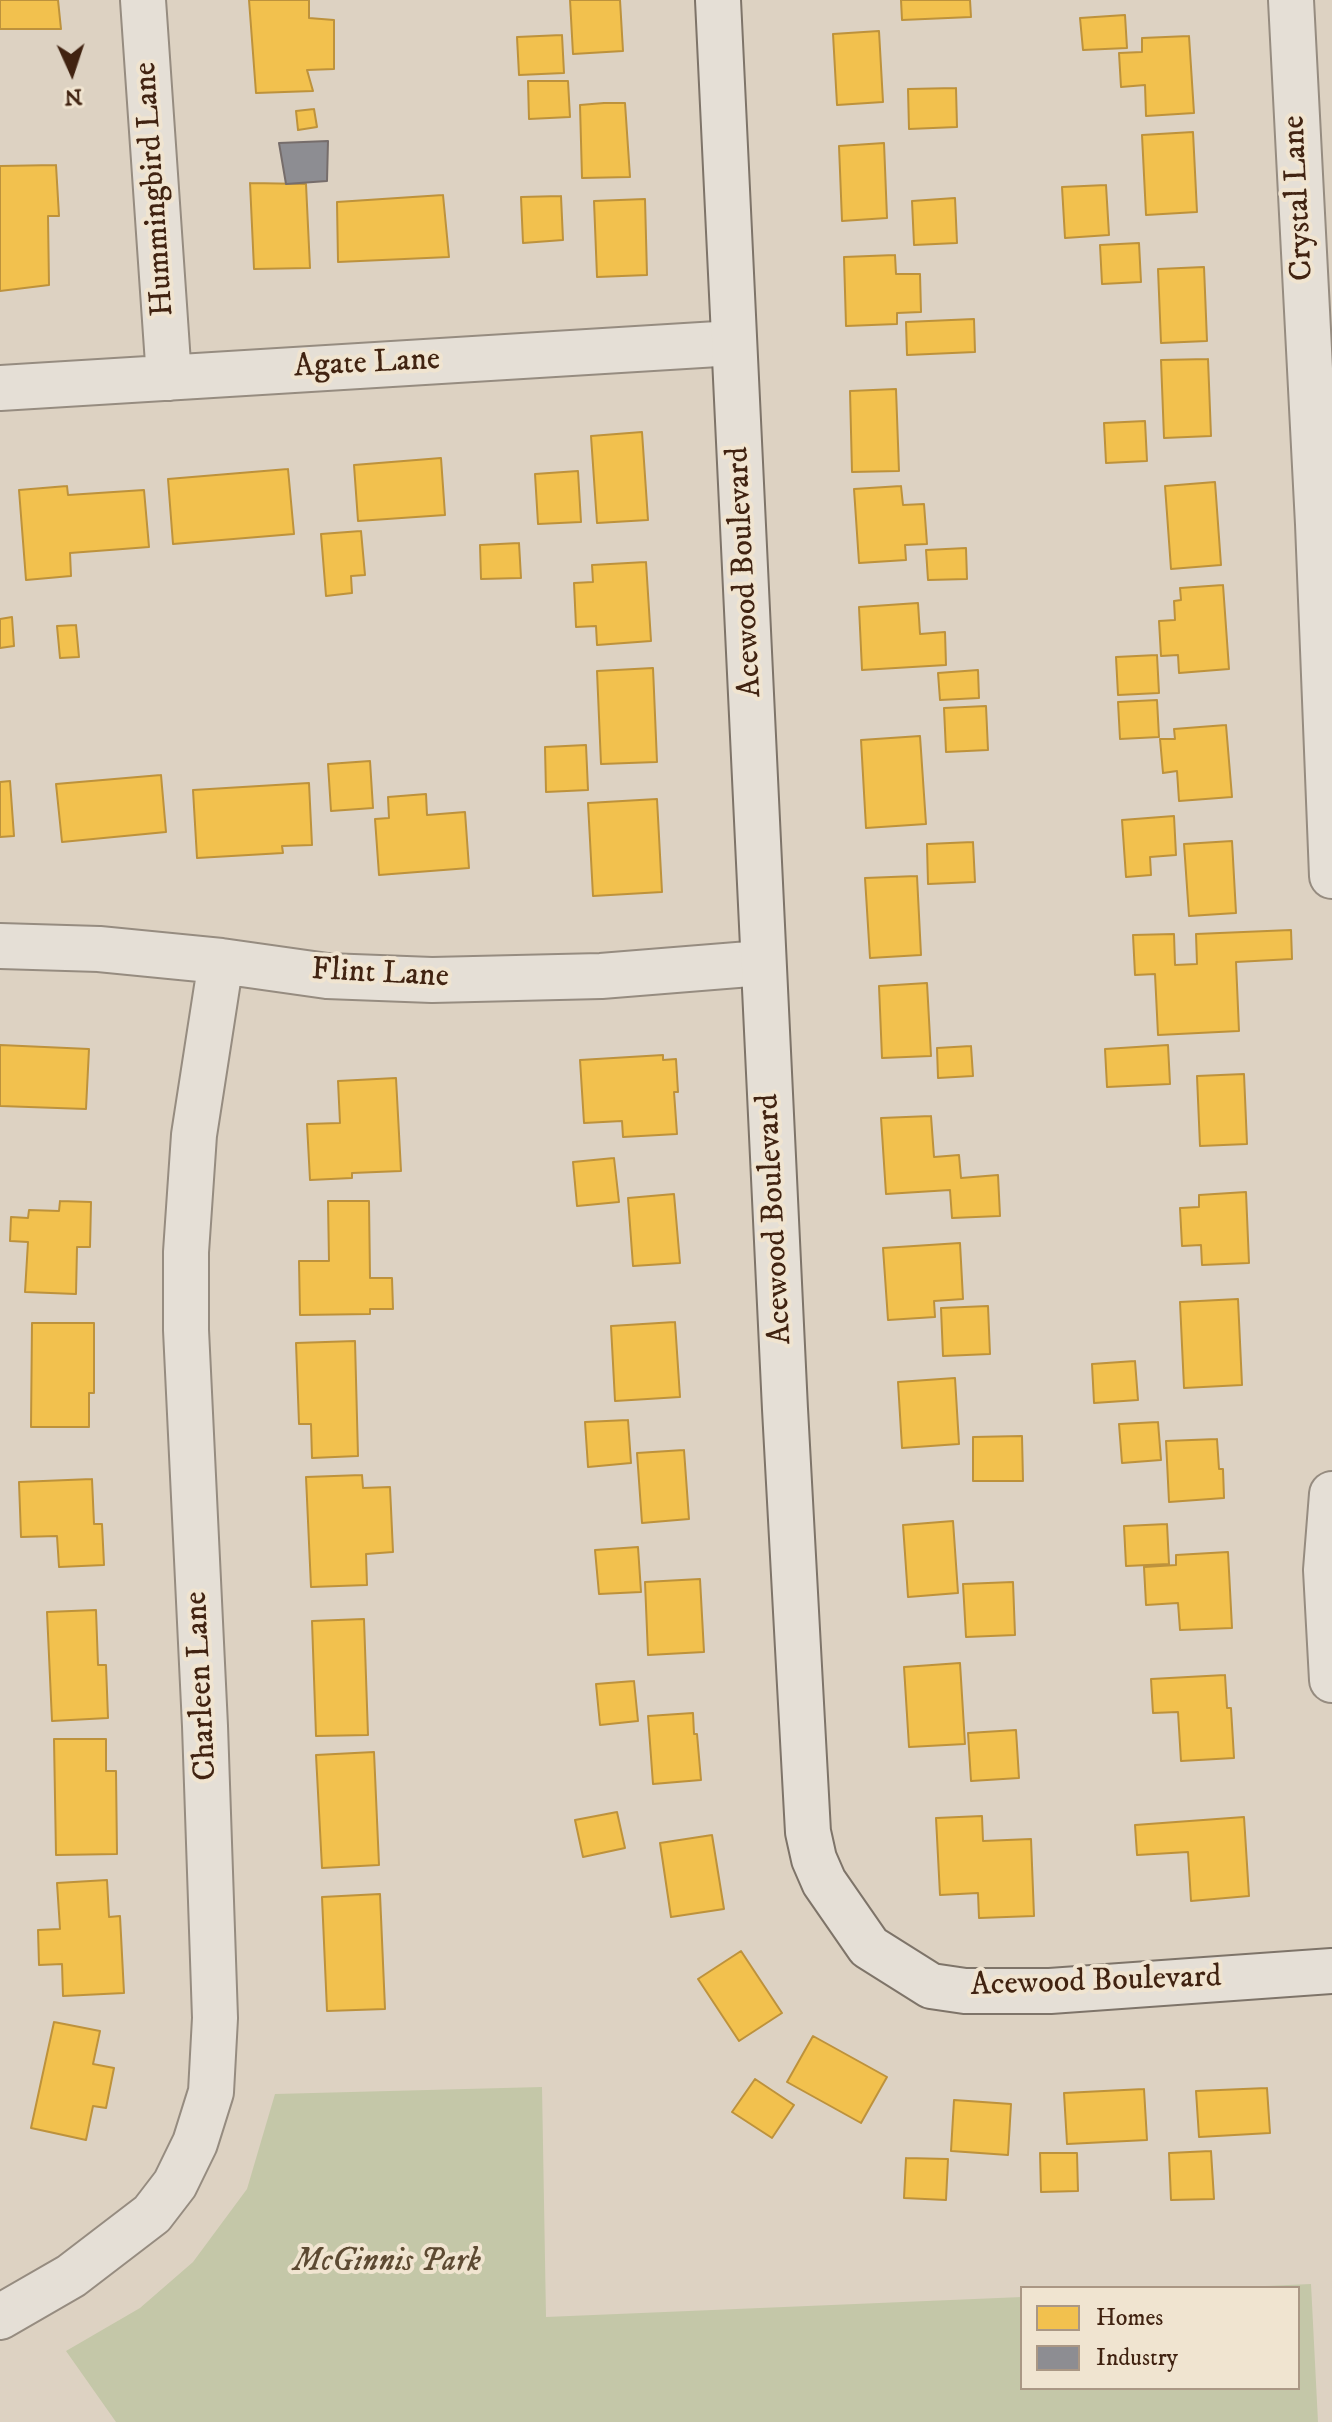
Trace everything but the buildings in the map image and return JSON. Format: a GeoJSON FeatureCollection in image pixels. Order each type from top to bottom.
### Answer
{"type":"FeatureCollection","features":[{"type":"Feature","properties":{"kind":"street","name":"Hummingbird Lane"},"geometry":{"type":"LineString","coordinates":[[143,0],[169,378]]}},
{"type":"Feature","properties":{"kind":"street","name":"Acewood Boulevard"},"geometry":{"type":"LineString","coordinates":[[718,0],[785,1409],[808,1832],[814,1859],[824,1882],[869,1947],[931,1986],[965,1991],[1050,1991],[1332,1971]]}},
{"type":"Feature","properties":{"kind":"street","name":"Crystal Lane"},"geometry":{"type":"LineString","coordinates":[[1291,0],[1318,524],[1332,876]]}},
{"type":"Feature","properties":{"kind":"street","name":"Agate Lane"},"geometry":{"type":"LineString","coordinates":[[0,388],[734,343]]}},
{"type":"Feature","properties":{"kind":"street","name":"Flint Lane"},"geometry":{"type":"LineString","coordinates":[[0,946],[99,949],[221,961],[327,976],[432,980],[601,976],[762,963]]}},
{"type":"Feature","properties":{"kind":"street","name":"Charleen Lane"},"geometry":{"type":"LineString","coordinates":[[0,2317],[71,2276],[152,2214],[175,2184],[195,2143],[211,2092],[215,2018],[205,1711],[186,1330],[186,1267],[194,1135],[221,961]]}},
{"type":"Feature","properties":{"kind":"street"},"geometry":{"type":"LineString","coordinates":[[1332,1494],[1326,1570],[1332,1680]]}},
{"type":"Feature","properties":{"kind":"green space","name":"McGinnis Park"},"geometry":{"type":"Polygon","coordinates":[[[542,2087],[546,2317],[1020,2297],[1020,2390],[1300,2390],[1300,2286],[1266,2286],[1311,2284],[1318,2422],[116,2422],[66,2351],[140,2308],[193,2262],[247,2189],[275,2094],[542,2087]]]}}]}
